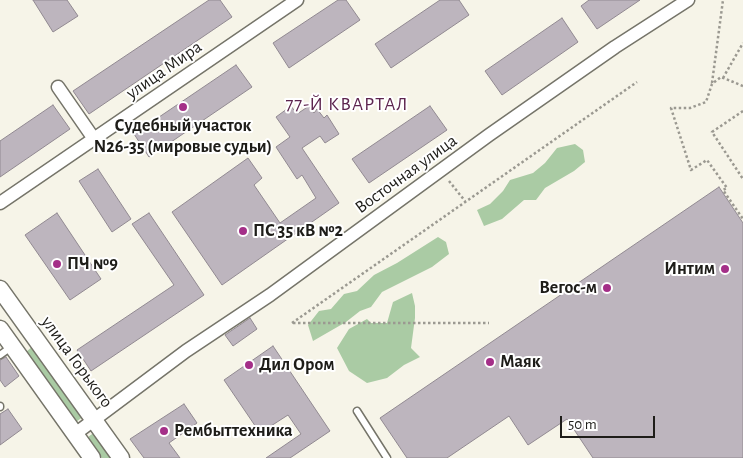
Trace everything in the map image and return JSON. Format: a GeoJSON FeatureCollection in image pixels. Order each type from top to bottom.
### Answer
{"type":"FeatureCollection","features":[{"type":"Feature","properties":{"kind":"street","name":"улица Мира"},"geometry":{"type":"LineString","coordinates":[[0,203],[298,0]]}},
{"type":"Feature","properties":{"kind":"street","name":"Восточная улица"},"geometry":{"type":"LineString","coordinates":[[75,434],[186,351],[278,289],[489,134],[615,47],[688,0]]}},
{"type":"Feature","properties":{"kind":"street"},"geometry":{"type":"LineString","coordinates":[[58,87],[94,139]]}},
{"type":"Feature","properties":{"kind":"street","name":"улица Горького"},"geometry":{"type":"LineString","coordinates":[[0,289],[121,458]]}},
{"type":"Feature","properties":{"kind":"street"},"geometry":{"type":"LineString","coordinates":[[0,329],[6,351],[75,434],[92,458]]}},
{"type":"Feature","properties":{"kind":"lane"},"geometry":{"type":"LineString","coordinates":[[357,411],[388,458]]}},
{"type":"Feature","properties":{"kind":"path"},"geometry":{"type":"LineString","coordinates":[[723,0],[712,84],[706,102],[690,108],[671,108],[691,170],[707,160],[726,188],[723,190],[743,219]]}},
{"type":"Feature","properties":{"kind":"path"},"geometry":{"type":"LineString","coordinates":[[723,78],[743,43]]}},
{"type":"Feature","properties":{"kind":"path"},"geometry":{"type":"LineString","coordinates":[[712,84],[721,77],[743,86]]}},
{"type":"Feature","properties":{"kind":"path"},"geometry":{"type":"LineString","coordinates":[[488,323],[292,323],[636,82]]}},
{"type":"Feature","properties":{"kind":"path"},"geometry":{"type":"LineString","coordinates":[[743,112],[712,132],[743,179]]}},
{"type":"Feature","properties":{"kind":"path"},"geometry":{"type":"LineString","coordinates":[[449,181],[465,202]]}},
{"type":"Feature","properties":{"kind":"green space"},"geometry":{"type":"Polygon","coordinates":[[[575,144],[583,150],[585,162],[574,171],[545,188],[536,200],[524,200],[502,219],[484,226],[477,210],[490,204],[503,191],[510,180],[533,173],[545,163],[557,148],[575,144]]]}},
{"type":"Feature","properties":{"kind":"green space"},"geometry":{"type":"Polygon","coordinates":[[[438,237],[446,242],[449,254],[432,267],[382,292],[371,307],[360,311],[346,322],[313,341],[308,325],[319,311],[331,309],[344,294],[357,291],[374,275],[438,237]]]}},
{"type":"Feature","properties":{"kind":"green space"},"geometry":{"type":"Polygon","coordinates":[[[412,293],[415,318],[411,348],[420,357],[404,365],[387,378],[367,383],[349,371],[337,348],[349,329],[367,319],[371,323],[387,323],[393,302],[412,293]]]}},
{"type":"Feature","properties":{"kind":"green space"},"geometry":{"type":"Polygon","coordinates":[[[33,346],[84,416],[76,422],[26,352],[33,346]]]}},
{"type":"Feature","properties":{"kind":"green space"},"geometry":{"type":"Polygon","coordinates":[[[95,432],[113,458],[102,458],[88,437],[95,432]]]}},
{"type":"Feature","properties":{"kind":"building"},"geometry":{"type":"Polygon","coordinates":[[[33,0],[67,0],[78,16],[53,32],[33,0]]]}},
{"type":"Feature","properties":{"kind":"building"},"geometry":{"type":"Polygon","coordinates":[[[209,0],[220,0],[232,17],[89,114],[73,91],[209,0]]]}},
{"type":"Feature","properties":{"kind":"building"},"geometry":{"type":"Polygon","coordinates":[[[338,0],[346,0],[360,20],[289,68],[273,43],[338,0]]]}},
{"type":"Feature","properties":{"kind":"building"},"geometry":{"type":"Polygon","coordinates":[[[440,0],[459,0],[469,15],[391,68],[375,44],[440,0]]]}},
{"type":"Feature","properties":{"kind":"building"},"geometry":{"type":"Polygon","coordinates":[[[589,0],[640,0],[597,29],[581,6],[589,0]]]}},
{"type":"Feature","properties":{"kind":"building"},"geometry":{"type":"Polygon","coordinates":[[[562,18],[578,42],[502,95],[485,71],[562,18]]]}},
{"type":"Feature","properties":{"kind":"building"},"geometry":{"type":"Polygon","coordinates":[[[236,65],[252,87],[149,157],[134,134],[236,65]]]}},
{"type":"Feature","properties":{"kind":"building"},"geometry":{"type":"Polygon","coordinates":[[[53,105],[70,129],[0,177],[0,141],[53,105]]]}},
{"type":"Feature","properties":{"kind":"building"},"geometry":{"type":"Polygon","coordinates":[[[291,106],[297,114],[309,106],[314,113],[317,109],[324,118],[327,115],[339,134],[325,143],[320,136],[302,148],[339,203],[222,285],[172,212],[248,158],[262,178],[254,185],[280,223],[316,198],[302,175],[297,179],[276,147],[290,137],[276,117],[291,106]]]}},
{"type":"Feature","properties":{"kind":"building"},"geometry":{"type":"Polygon","coordinates":[[[430,106],[447,130],[369,183],[352,159],[430,106]]]}},
{"type":"Feature","properties":{"kind":"building"},"geometry":{"type":"Polygon","coordinates":[[[98,169],[131,219],[112,232],[79,181],[98,169]]]}},
{"type":"Feature","properties":{"kind":"building"},"geometry":{"type":"Polygon","coordinates":[[[719,187],[743,223],[743,458],[593,458],[567,419],[528,445],[509,416],[447,458],[407,458],[380,418],[719,187]]]}},
{"type":"Feature","properties":{"kind":"building"},"geometry":{"type":"Polygon","coordinates":[[[57,213],[101,279],[70,300],[25,235],[57,213]]]}},
{"type":"Feature","properties":{"kind":"building"},"geometry":{"type":"Polygon","coordinates":[[[149,213],[204,295],[91,371],[77,350],[174,285],[132,224],[149,213]]]}},
{"type":"Feature","properties":{"kind":"building"},"geometry":{"type":"Polygon","coordinates":[[[250,318],[257,329],[233,346],[225,335],[250,318]]]}},
{"type":"Feature","properties":{"kind":"building"},"geometry":{"type":"Polygon","coordinates":[[[273,346],[330,431],[290,458],[266,458],[301,434],[288,415],[260,433],[224,380],[273,346]]]}},
{"type":"Feature","properties":{"kind":"building"},"geometry":{"type":"Polygon","coordinates":[[[6,357],[19,376],[5,387],[0,380],[0,360],[6,357]]]}},
{"type":"Feature","properties":{"kind":"building","name":"Рембыттехника"},"geometry":{"type":"Polygon","coordinates":[[[184,404],[197,423],[169,443],[180,458],[144,458],[130,439],[184,404]]]}},
{"type":"Feature","properties":{"kind":"building"},"geometry":{"type":"Polygon","coordinates":[[[8,409],[22,429],[0,445],[0,414],[8,409]]]}},
{"type":"Feature","properties":{"kind":"place","name":"Судебный участок N26-35 (мировые судьи)"},"geometry":{"type":"Point","coordinates":[183,107]}},
{"type":"Feature","properties":{"kind":"place","name":"ПС 35 кВ №2"},"geometry":{"type":"Point","coordinates":[243,231]}},
{"type":"Feature","properties":{"kind":"place","name":"ПЧ №9"},"geometry":{"type":"Point","coordinates":[57,264]}},
{"type":"Feature","properties":{"kind":"place","name":"Интим"},"geometry":{"type":"Point","coordinates":[725,269]}},
{"type":"Feature","properties":{"kind":"place","name":"Вегос-м"},"geometry":{"type":"Point","coordinates":[607,288]}},
{"type":"Feature","properties":{"kind":"place","name":"Маяк"},"geometry":{"type":"Point","coordinates":[490,362]}},
{"type":"Feature","properties":{"kind":"place","name":"Дил Ором"},"geometry":{"type":"Point","coordinates":[249,365]}},
{"type":"Feature","properties":{"kind":"place","name":"Рембыттехника"},"geometry":{"type":"Point","coordinates":[164,431]}},
{"type":"Feature","properties":{"kind":"district","name":"77-Й КВАРТАЛ"},"geometry":{"type":"Point","coordinates":[347,104]}}]}
